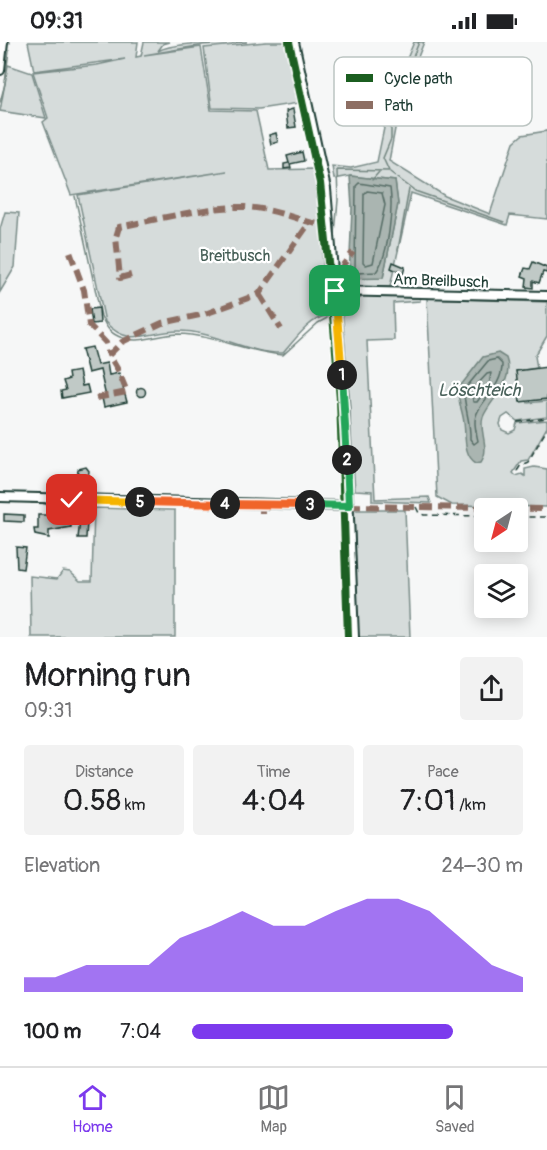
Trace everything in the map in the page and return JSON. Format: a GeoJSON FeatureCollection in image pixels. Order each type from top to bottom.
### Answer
{"type":"FeatureCollection","features":[{"type":"Feature","properties":{"kind":"street"},"geometry":{"type":"LineString","coordinates":[[0,70],[3,42]]}},
{"type":"Feature","properties":{"kind":"street"},"geometry":{"type":"LineString","coordinates":[[294,42],[324,174],[337,310],[349,506],[354,637]]}},
{"type":"Feature","properties":{"kind":"street","name":"Am Breilbusch"},"geometry":{"type":"LineString","coordinates":[[335,291],[547,296]]}},
{"type":"Feature","properties":{"kind":"street"},"geometry":{"type":"LineString","coordinates":[[0,497],[349,506]]}},
{"type":"Feature","properties":{"kind":"path"},"geometry":{"type":"LineString","coordinates":[[337,310],[366,291]]}},
{"type":"Feature","properties":{"kind":"path"},"geometry":{"type":"LineString","coordinates":[[517,422],[547,418]]}},
{"type":"Feature","properties":{"kind":"path"},"geometry":{"type":"LineString","coordinates":[[517,471],[519,466],[528,462],[547,429]]}},
{"type":"Feature","properties":{"kind":"path"},"geometry":{"type":"LineString","coordinates":[[416,507],[419,513],[424,515],[474,516]]}},
{"type":"Feature","properties":{"kind":"path"},"geometry":{"type":"LineString","coordinates":[[528,517],[547,517]]}},
{"type":"Feature","properties":{"kind":"green space","name":"Breitbusch"},"geometry":{"type":"Polygon","coordinates":[[[28,42],[138,42],[136,57],[141,56],[144,42],[170,42],[163,44],[158,51],[187,44],[247,42],[203,45],[144,55],[201,47],[211,110],[256,111],[269,170],[314,169],[318,183],[326,316],[308,325],[283,353],[257,350],[192,332],[179,331],[131,337],[114,330],[105,322],[78,195],[227,171],[71,195],[43,122],[48,118],[33,72],[97,65],[125,59],[34,71],[28,42]]]}},
{"type":"Feature","properties":{"kind":"green space"},"geometry":{"type":"Polygon","coordinates":[[[285,42],[299,103],[259,109],[212,108],[204,48],[285,42]]]}},
{"type":"Feature","properties":{"kind":"green space"},"geometry":{"type":"Polygon","coordinates":[[[414,42],[424,42],[418,57],[408,57],[414,42]]]}},
{"type":"Feature","properties":{"kind":"green space"},"geometry":{"type":"Polygon","coordinates":[[[8,65],[32,73],[46,118],[0,111],[8,65]]]}},
{"type":"Feature","properties":{"kind":"green space"},"geometry":{"type":"Polygon","coordinates":[[[384,126],[396,126],[389,161],[445,196],[490,214],[514,142],[522,135],[547,131],[547,219],[510,215],[507,225],[411,193],[390,287],[344,286],[343,278],[383,278],[398,204],[395,181],[350,176],[334,179],[332,166],[351,168],[377,162],[384,126]]]}},
{"type":"Feature","properties":{"kind":"green space"},"geometry":{"type":"Polygon","coordinates":[[[5,212],[19,213],[15,267],[0,292],[0,229],[5,212]]]}},
{"type":"Feature","properties":{"kind":"green space"},"geometry":{"type":"Polygon","coordinates":[[[364,296],[420,298],[420,301],[393,303],[394,340],[367,341],[375,499],[429,497],[431,503],[372,501],[372,491],[355,490],[342,308],[364,296]]]}},
{"type":"Feature","properties":{"kind":"green space"},"geometry":{"type":"Polygon","coordinates":[[[427,298],[547,302],[547,336],[535,356],[537,368],[516,371],[528,403],[547,401],[547,417],[517,421],[508,414],[502,418],[500,424],[502,430],[509,433],[515,430],[517,423],[547,420],[547,427],[528,460],[521,461],[513,473],[516,476],[522,474],[525,476],[525,469],[534,467],[547,469],[547,507],[528,507],[528,498],[474,498],[474,505],[452,505],[437,497],[427,298]]]}},
{"type":"Feature","properties":{"kind":"green space"},"geometry":{"type":"Polygon","coordinates":[[[94,508],[175,510],[175,637],[31,637],[30,576],[57,579],[63,571],[70,572],[80,581],[92,581],[94,508]]]}},
{"type":"Feature","properties":{"kind":"green space"},"geometry":{"type":"Polygon","coordinates":[[[354,510],[405,510],[410,637],[357,637],[354,510]]]}},
{"type":"Feature","properties":{"kind":"water"},"geometry":{"type":"Polygon","coordinates":[[[350,176],[395,181],[398,204],[383,278],[349,279],[352,208],[350,176]]]}},
{"type":"Feature","properties":{"kind":"water","name":"Löschteich"},"geometry":{"type":"Polygon","coordinates":[[[498,353],[506,358],[507,375],[483,417],[485,451],[481,462],[476,463],[467,450],[458,389],[483,357],[498,353]]]}},
{"type":"Feature","properties":{"kind":"building"},"geometry":{"type":"Polygon","coordinates":[[[293,109],[296,127],[288,128],[286,111],[293,109]]]}},
{"type":"Feature","properties":{"kind":"building"},"geometry":{"type":"Polygon","coordinates":[[[276,133],[278,142],[271,144],[269,135],[276,133]]]}},
{"type":"Feature","properties":{"kind":"building"},"geometry":{"type":"Polygon","coordinates":[[[302,152],[304,161],[290,164],[291,168],[284,169],[284,164],[289,163],[287,156],[302,152]]]}},
{"type":"Feature","properties":{"kind":"building"},"geometry":{"type":"Polygon","coordinates":[[[393,262],[405,267],[403,274],[391,268],[393,262]]]}},
{"type":"Feature","properties":{"kind":"building"},"geometry":{"type":"Polygon","coordinates":[[[533,262],[547,268],[547,273],[543,272],[539,283],[533,281],[533,288],[526,287],[527,278],[522,276],[525,268],[530,269],[533,262]]]}},
{"type":"Feature","properties":{"kind":"building"},"geometry":{"type":"Polygon","coordinates":[[[99,308],[100,323],[92,324],[90,309],[99,308]]]}},
{"type":"Feature","properties":{"kind":"building"},"geometry":{"type":"Polygon","coordinates":[[[92,347],[97,365],[107,363],[109,375],[119,373],[127,402],[104,407],[102,398],[106,397],[100,370],[88,373],[82,349],[92,347]]]}},
{"type":"Feature","properties":{"kind":"building"},"geometry":{"type":"Polygon","coordinates":[[[547,367],[547,399],[520,402],[516,371],[547,367]]]}},
{"type":"Feature","properties":{"kind":"building"},"geometry":{"type":"Polygon","coordinates":[[[79,371],[82,386],[87,385],[89,393],[62,398],[61,391],[66,390],[63,381],[69,379],[68,373],[79,371]]]}},
{"type":"Feature","properties":{"kind":"building"},"geometry":{"type":"Polygon","coordinates":[[[141,387],[146,392],[141,397],[136,392],[141,387]]]}},
{"type":"Feature","properties":{"kind":"building"},"geometry":{"type":"Polygon","coordinates":[[[86,467],[89,471],[88,478],[82,478],[82,483],[76,483],[78,469],[86,467]]]}},
{"type":"Feature","properties":{"kind":"building"},"geometry":{"type":"Polygon","coordinates":[[[4,514],[24,515],[24,522],[4,521],[4,514]]]}},
{"type":"Feature","properties":{"kind":"building"},"geometry":{"type":"Polygon","coordinates":[[[38,515],[55,515],[55,521],[71,521],[71,527],[49,531],[49,538],[35,535],[34,529],[38,529],[38,515]]]}},
{"type":"Feature","properties":{"kind":"building"},"geometry":{"type":"Polygon","coordinates":[[[80,521],[87,521],[86,538],[78,538],[80,521]]]}},
{"type":"Feature","properties":{"kind":"building"},"geometry":{"type":"Polygon","coordinates":[[[16,547],[26,548],[23,569],[17,568],[16,547]]]}},
{"type":"Feature","properties":{"kind":"waterway"},"geometry":{"type":"LineString","coordinates":[[413,57],[419,42]]}},
{"type":"Feature","properties":{"kind":"waterway"},"geometry":{"type":"LineString","coordinates":[[0,102],[5,84],[9,50]]}},
{"type":"Feature","properties":{"kind":"waterway"},"geometry":{"type":"LineString","coordinates":[[335,234],[338,200],[337,170],[389,171],[383,158],[391,139],[391,126]]}},
{"type":"Feature","properties":{"kind":"waterway"},"geometry":{"type":"LineString","coordinates":[[372,180],[379,172]]}},
{"type":"Feature","properties":{"kind":"waterway"},"geometry":{"type":"LineString","coordinates":[[390,172],[415,191],[504,222]]}},
{"type":"Feature","properties":{"kind":"waterway"},"geometry":{"type":"LineString","coordinates":[[398,250],[409,189]]}},
{"type":"Feature","properties":{"kind":"waterway"},"geometry":{"type":"LineString","coordinates":[[75,196],[101,316],[109,330],[119,336],[137,340],[171,334],[191,335],[256,351],[283,355],[318,323],[329,317]]}},
{"type":"Feature","properties":{"kind":"waterway"},"geometry":{"type":"LineString","coordinates":[[323,235],[336,398]]}},
{"type":"Feature","properties":{"kind":"waterway"},"geometry":{"type":"LineString","coordinates":[[337,403],[342,498]]}},
{"type":"Feature","properties":{"kind":"waterway"},"geometry":{"type":"LineString","coordinates":[[31,503],[39,503]]}},
{"type":"Feature","properties":{"kind":"waterway"},"geometry":{"type":"LineString","coordinates":[[44,504],[54,504]]}},
{"type":"Feature","properties":{"kind":"waterway"},"geometry":{"type":"LineString","coordinates":[[59,504],[71,504]]}},
{"type":"Feature","properties":{"kind":"waterway"},"geometry":{"type":"LineString","coordinates":[[80,504],[122,505]]}},
{"type":"Feature","properties":{"kind":"waterway"},"geometry":{"type":"LineString","coordinates":[[129,505],[160,506]]}},
{"type":"Feature","properties":{"kind":"waterway"},"geometry":{"type":"LineString","coordinates":[[342,515],[345,637]]}},
{"type":"Feature","properties":{"kind":"marked path"},"geometry":{"type":"LineString","coordinates":[[131,275],[120,278],[116,237],[119,227],[230,207],[272,211],[317,224]]}},
{"type":"Feature","properties":{"kind":"marked path"},"geometry":{"type":"LineString","coordinates":[[96,398],[127,392],[109,355],[122,342],[162,323],[205,314],[259,294],[310,222]]}},
{"type":"Feature","properties":{"kind":"marked path"},"geometry":{"type":"LineString","coordinates":[[70,252],[84,290],[89,325],[106,343],[109,355]]}},
{"type":"Feature","properties":{"kind":"marked path"},"geometry":{"type":"LineString","coordinates":[[344,290],[343,265],[353,252]]}},
{"type":"Feature","properties":{"kind":"marked path"},"geometry":{"type":"LineString","coordinates":[[259,294],[281,329]]}},
{"type":"Feature","properties":{"kind":"marked path"},"geometry":{"type":"LineString","coordinates":[[262,505],[262,513]]}},
{"type":"Feature","properties":{"kind":"marked path"},"geometry":{"type":"LineString","coordinates":[[349,506],[547,509]]}},
{"type":"Feature","properties":{"kind":"cycle path"},"geometry":{"type":"LineString","coordinates":[[289,42],[320,183],[331,291],[340,400],[348,637]]}},
{"type":"Feature","properties":{"kind":"route"},"geometry":{"type":"LineString","coordinates":[[72,500],[349,506],[344,400],[335,291]]}}]}
